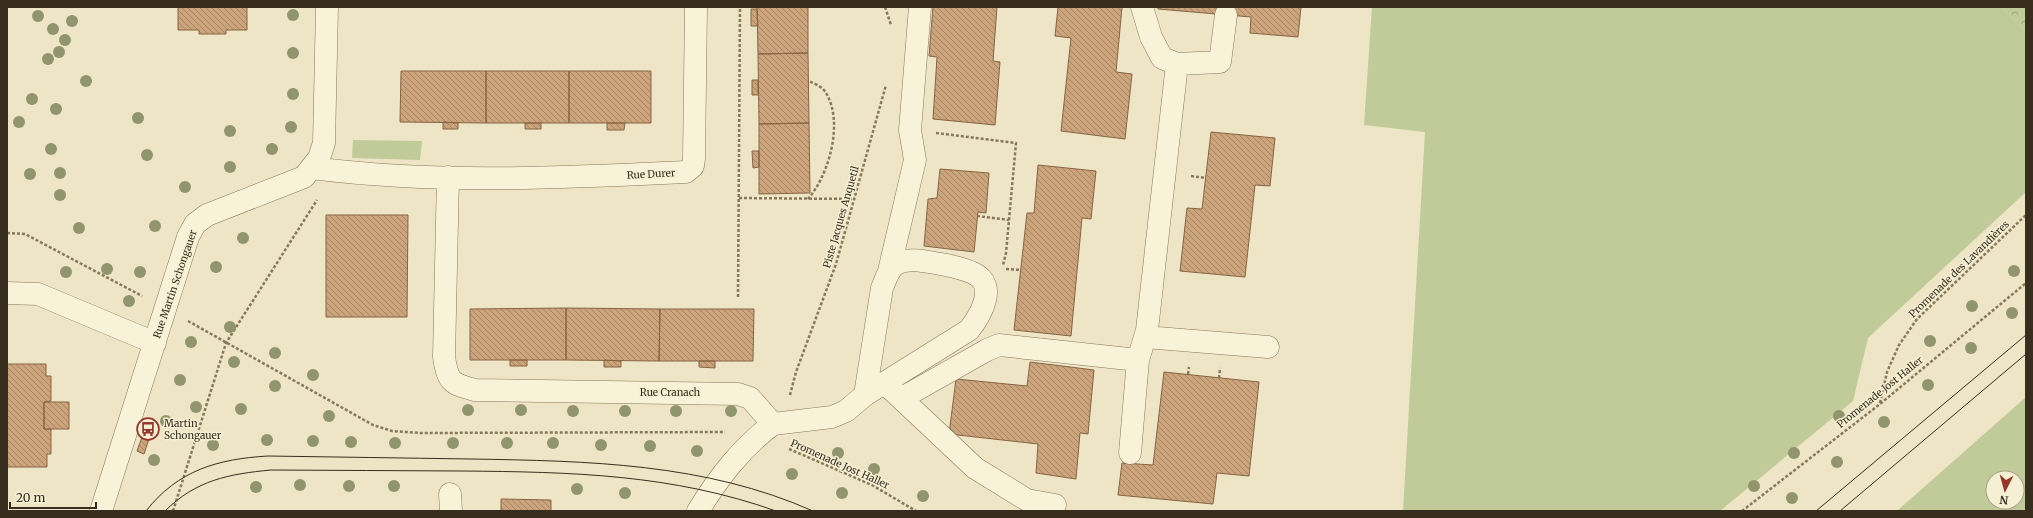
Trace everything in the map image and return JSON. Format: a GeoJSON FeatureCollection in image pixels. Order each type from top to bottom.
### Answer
{"type":"FeatureCollection","features":[{"type":"Feature","properties":{"kind":"street","name":"Rue Martin Schongauer"},"geometry":{"type":"LineString","coordinates":[[101,511],[188,237],[195,224],[207,215],[292,183],[304,177],[319,158],[324,143],[326,7]]}},
{"type":"Feature","properties":{"kind":"street","name":"Rue Durer"},"geometry":{"type":"LineString","coordinates":[[312,168],[387,175],[448,177],[588,177],[686,172],[692,166],[694,158],[696,7]]}},
{"type":"Feature","properties":{"kind":"street"},"geometry":{"type":"LineString","coordinates":[[865,395],[882,288],[889,271],[915,160],[910,130],[920,7]]}},
{"type":"Feature","properties":{"kind":"street"},"geometry":{"type":"LineString","coordinates":[[1142,7],[1151,37],[1162,58],[1177,64],[1220,62],[1226,15]]}},
{"type":"Feature","properties":{"kind":"street"},"geometry":{"type":"LineString","coordinates":[[1130,453],[1138,360],[1147,330],[1177,64]]}},
{"type":"Feature","properties":{"kind":"street","name":"Rue Cranach"},"geometry":{"type":"LineString","coordinates":[[448,177],[444,356],[446,373],[456,385],[475,390],[738,394],[750,398],[773,424]]}},
{"type":"Feature","properties":{"kind":"street"},"geometry":{"type":"LineString","coordinates":[[698,511],[722,473],[755,437],[773,424],[832,417],[846,411],[865,395],[969,330],[980,316],[986,300],[984,284],[974,274],[954,267],[916,260],[898,263],[889,271]]}},
{"type":"Feature","properties":{"kind":"street"},"geometry":{"type":"LineString","coordinates":[[7,293],[38,294],[155,342]]}},
{"type":"Feature","properties":{"kind":"street"},"geometry":{"type":"LineString","coordinates":[[1145,337],[1268,347]]}},
{"type":"Feature","properties":{"kind":"street"},"geometry":{"type":"LineString","coordinates":[[902,398],[987,350],[999,345],[1138,360]]}},
{"type":"Feature","properties":{"kind":"street"},"geometry":{"type":"LineString","coordinates":[[884,383],[902,398],[975,468],[1027,500],[1055,505]]}},
{"type":"Feature","properties":{"kind":"path"},"geometry":{"type":"LineString","coordinates":[[738,297],[740,7]]}},
{"type":"Feature","properties":{"kind":"path"},"geometry":{"type":"LineString","coordinates":[[885,7],[893,31]]}},
{"type":"Feature","properties":{"kind":"path"},"geometry":{"type":"LineString","coordinates":[[808,81],[817,85],[826,93],[833,110],[833,137],[829,161],[816,190],[808,198]]}},
{"type":"Feature","properties":{"kind":"path","name":"Piste Jacques Anquetil"},"geometry":{"type":"LineString","coordinates":[[773,424],[791,394],[796,372],[836,264],[887,81]]}},
{"type":"Feature","properties":{"kind":"path"},"geometry":{"type":"LineString","coordinates":[[910,130],[1016,143],[1006,253],[1002,269],[1021,270]]}},
{"type":"Feature","properties":{"kind":"path"},"geometry":{"type":"LineString","coordinates":[[739,198],[854,199]]}},
{"type":"Feature","properties":{"kind":"path"},"geometry":{"type":"LineString","coordinates":[[173,511],[226,343],[317,200]]}},
{"type":"Feature","properties":{"kind":"path","name":"Promenade des Lavandières"},"geometry":{"type":"LineString","coordinates":[[1880,404],[1887,372],[1899,345],[1917,319],[2026,215]]}},
{"type":"Feature","properties":{"kind":"path"},"geometry":{"type":"LineString","coordinates":[[977,216],[1009,220]]}},
{"type":"Feature","properties":{"kind":"path","name":"Promenade Jost Haller"},"geometry":{"type":"LineString","coordinates":[[7,233],[25,234],[166,308],[373,425],[392,431],[421,433],[736,432],[755,437],[814,458],[872,485],[916,511]]}},
{"type":"Feature","properties":{"kind":"path","name":"Promenade Jost Haller"},"geometry":{"type":"LineString","coordinates":[[1742,511],[1880,404],[2026,283]]}},
{"type":"Feature","properties":{"kind":"green space"},"geometry":{"type":"Polygon","coordinates":[[[1372,7],[2001,7],[2026,32],[2026,192],[1868,338],[1853,401],[1720,511],[1403,511],[1425,132],[1364,125],[1372,7]]]}},
{"type":"Feature","properties":{"kind":"green space"},"geometry":{"type":"Polygon","coordinates":[[[2001,7],[2026,7],[2026,32],[2001,7]]]}},
{"type":"Feature","properties":{"kind":"green space"},"geometry":{"type":"Polygon","coordinates":[[[353,140],[422,141],[420,160],[352,158],[353,140]]]}},
{"type":"Feature","properties":{"kind":"green space"},"geometry":{"type":"Polygon","coordinates":[[[2026,397],[2026,511],[1897,511],[2026,397]]]}},
{"type":"Feature","properties":{"kind":"building"},"geometry":{"type":"Polygon","coordinates":[[[178,7],[247,7],[247,30],[226,30],[226,34],[199,34],[199,30],[178,30],[178,7]]]}},
{"type":"Feature","properties":{"kind":"building"},"geometry":{"type":"Polygon","coordinates":[[[757,7],[808,7],[808,53],[758,54],[757,7]]]}},
{"type":"Feature","properties":{"kind":"building"},"geometry":{"type":"Polygon","coordinates":[[[933,7],[997,7],[993,61],[1000,62],[995,125],[933,119],[937,57],[929,56],[933,7]]]}},
{"type":"Feature","properties":{"kind":"building"},"geometry":{"type":"Polygon","coordinates":[[[1058,7],[1122,7],[1116,72],[1132,74],[1125,139],[1061,131],[1071,38],[1055,36],[1058,7]]]}},
{"type":"Feature","properties":{"kind":"building"},"geometry":{"type":"Polygon","coordinates":[[[1158,7],[1301,7],[1298,37],[1250,33],[1251,17],[1158,9],[1158,7]]]}},
{"type":"Feature","properties":{"kind":"building"},"geometry":{"type":"Polygon","coordinates":[[[751,9],[757,9],[758,26],[751,26],[751,9]]]}},
{"type":"Feature","properties":{"kind":"building"},"geometry":{"type":"Polygon","coordinates":[[[808,53],[809,123],[759,124],[758,54],[808,53]]]}},
{"type":"Feature","properties":{"kind":"building"},"geometry":{"type":"Polygon","coordinates":[[[401,71],[486,71],[486,123],[400,122],[401,71]]]}},
{"type":"Feature","properties":{"kind":"building"},"geometry":{"type":"Polygon","coordinates":[[[486,71],[569,71],[569,123],[486,123],[486,71]]]}},
{"type":"Feature","properties":{"kind":"building"},"geometry":{"type":"Polygon","coordinates":[[[569,71],[651,71],[651,123],[569,123],[569,71]]]}},
{"type":"Feature","properties":{"kind":"building"},"geometry":{"type":"Polygon","coordinates":[[[752,80],[758,80],[758,95],[752,95],[752,80]]]}},
{"type":"Feature","properties":{"kind":"building"},"geometry":{"type":"Polygon","coordinates":[[[443,122],[458,123],[458,129],[443,129],[443,122]]]}},
{"type":"Feature","properties":{"kind":"building"},"geometry":{"type":"Polygon","coordinates":[[[525,123],[541,123],[541,129],[525,129],[525,123]]]}},
{"type":"Feature","properties":{"kind":"building"},"geometry":{"type":"Polygon","coordinates":[[[607,123],[625,123],[624,130],[607,130],[607,123]]]}},
{"type":"Feature","properties":{"kind":"building"},"geometry":{"type":"Polygon","coordinates":[[[809,123],[810,193],[759,194],[759,124],[809,123]]]}},
{"type":"Feature","properties":{"kind":"building"},"geometry":{"type":"Polygon","coordinates":[[[1211,132],[1275,138],[1270,186],[1255,185],[1245,277],[1180,271],[1187,208],[1202,209],[1211,132]]]}},
{"type":"Feature","properties":{"kind":"building"},"geometry":{"type":"Polygon","coordinates":[[[752,151],[759,151],[759,167],[753,168],[752,151]]]}},
{"type":"Feature","properties":{"kind":"building"},"geometry":{"type":"Polygon","coordinates":[[[1038,165],[1096,171],[1091,219],[1082,218],[1071,336],[1014,330],[1027,213],[1034,213],[1038,165]]]}},
{"type":"Feature","properties":{"kind":"building"},"geometry":{"type":"Polygon","coordinates":[[[940,169],[989,173],[986,213],[978,212],[974,252],[924,246],[928,199],[937,198],[940,169]]]}},
{"type":"Feature","properties":{"kind":"building"},"geometry":{"type":"Polygon","coordinates":[[[326,215],[408,215],[407,317],[326,317],[326,215]]]}},
{"type":"Feature","properties":{"kind":"building"},"geometry":{"type":"Polygon","coordinates":[[[566,308],[566,360],[470,360],[470,309],[566,308]]]}},
{"type":"Feature","properties":{"kind":"building"},"geometry":{"type":"Polygon","coordinates":[[[566,308],[660,309],[659,361],[566,360],[566,308]]]}},
{"type":"Feature","properties":{"kind":"building"},"geometry":{"type":"Polygon","coordinates":[[[660,309],[754,309],[753,361],[659,361],[660,309]]]}},
{"type":"Feature","properties":{"kind":"building"},"geometry":{"type":"Polygon","coordinates":[[[510,360],[527,360],[527,366],[510,366],[510,360]]]}},
{"type":"Feature","properties":{"kind":"building"},"geometry":{"type":"Polygon","coordinates":[[[604,360],[621,361],[621,367],[604,367],[604,360]]]}},
{"type":"Feature","properties":{"kind":"building"},"geometry":{"type":"Polygon","coordinates":[[[699,361],[715,361],[715,368],[699,367],[699,361]]]}},
{"type":"Feature","properties":{"kind":"building"},"geometry":{"type":"Polygon","coordinates":[[[1030,362],[1094,370],[1088,434],[1080,433],[1076,479],[1036,473],[1038,444],[949,434],[956,379],[1027,386],[1030,362]]]}},
{"type":"Feature","properties":{"kind":"building"},"geometry":{"type":"Polygon","coordinates":[[[7,364],[46,364],[46,376],[51,376],[51,401],[44,402],[44,429],[51,429],[51,454],[47,454],[47,467],[7,467],[7,364]]]}},
{"type":"Feature","properties":{"kind":"building"},"geometry":{"type":"Polygon","coordinates":[[[1164,372],[1259,382],[1249,476],[1217,473],[1213,504],[1118,495],[1122,463],[1153,465],[1164,372]]]}},
{"type":"Feature","properties":{"kind":"building"},"geometry":{"type":"Polygon","coordinates":[[[44,402],[69,402],[69,429],[44,429],[44,402]]]}},
{"type":"Feature","properties":{"kind":"building"},"geometry":{"type":"Polygon","coordinates":[[[143,434],[150,436],[144,454],[137,451],[143,434]]]}},
{"type":"Feature","properties":{"kind":"building"},"geometry":{"type":"Polygon","coordinates":[[[501,499],[551,500],[551,511],[501,511],[501,499]]]}},
{"type":"Feature","properties":{"kind":"tram line"},"geometry":{"type":"LineString","coordinates":[[1816,511],[2026,335]]}},
{"type":"Feature","properties":{"kind":"tram line"},"geometry":{"type":"LineString","coordinates":[[1840,511],[2026,354]]}},
{"type":"Feature","properties":{"kind":"tram line"},"geometry":{"type":"LineString","coordinates":[[146,511],[158,497],[172,486],[185,476],[200,469],[232,460],[268,456],[559,461],[645,468],[688,474],[730,483],[772,495],[813,511]]}},
{"type":"Feature","properties":{"kind":"tram line"},"geometry":{"type":"LineString","coordinates":[[165,511],[189,492],[201,485],[227,477],[271,470],[503,471],[582,474],[660,482],[698,489],[776,511]]}},
{"type":"Feature","properties":{"kind":"place","name":"Martin Schongauer"},"geometry":{"type":"Point","coordinates":[148,429]}}]}
